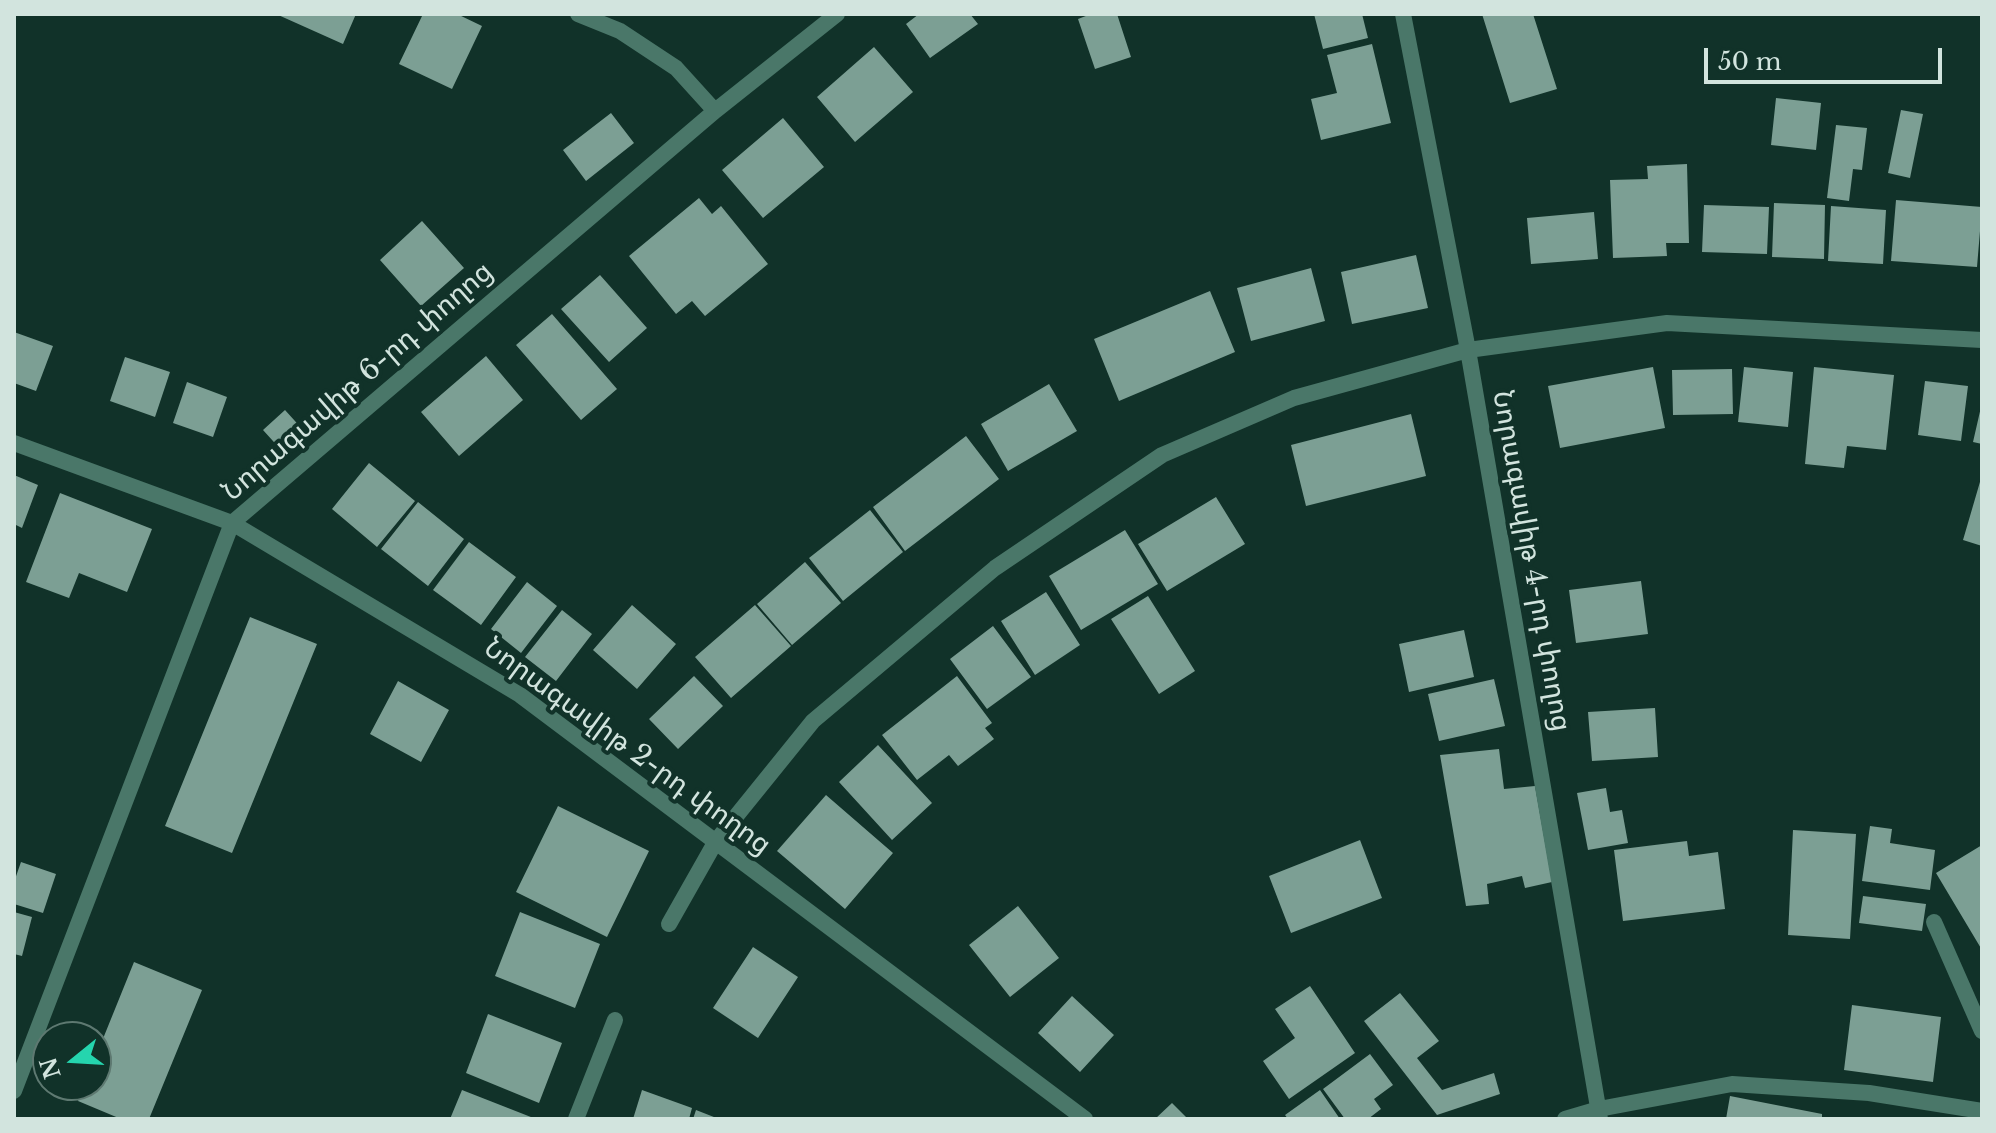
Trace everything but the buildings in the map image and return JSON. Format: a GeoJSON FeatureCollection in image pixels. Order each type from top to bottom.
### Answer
{"type":"FeatureCollection","features":[{"type":"Feature","properties":{"kind":"street"},"geometry":{"type":"LineString","coordinates":[[578,14],[620,31],[676,68],[715,111]]}},
{"type":"Feature","properties":{"kind":"street","name":"Նորագավիթ 6-րդ փողոց"},"geometry":{"type":"LineString","coordinates":[[14,1091],[232,523],[715,111],[837,14]]}},
{"type":"Feature","properties":{"kind":"street","name":"Նորագավիթ 4-րդ փողոց"},"geometry":{"type":"LineString","coordinates":[[1403,14],[1468,350],[1599,1114]]}},
{"type":"Feature","properties":{"kind":"street"},"geometry":{"type":"LineString","coordinates":[[669,924],[716,841],[813,721],[995,568],[1162,455],[1294,398],[1468,350],[1667,323],[1982,340]]}},
{"type":"Feature","properties":{"kind":"street","name":"Նորագավիթ 2-րդ փողոց"},"geometry":{"type":"LineString","coordinates":[[14,443],[232,523],[520,695],[1085,1119]]}},
{"type":"Feature","properties":{"kind":"street"},"geometry":{"type":"LineString","coordinates":[[1934,922],[1982,1031]]}},
{"type":"Feature","properties":{"kind":"street"},"geometry":{"type":"LineString","coordinates":[[576,1119],[615,1020]]}},
{"type":"Feature","properties":{"kind":"street"},"geometry":{"type":"LineString","coordinates":[[1565,1119],[1732,1084],[1869,1093],[1982,1111]]}}]}
